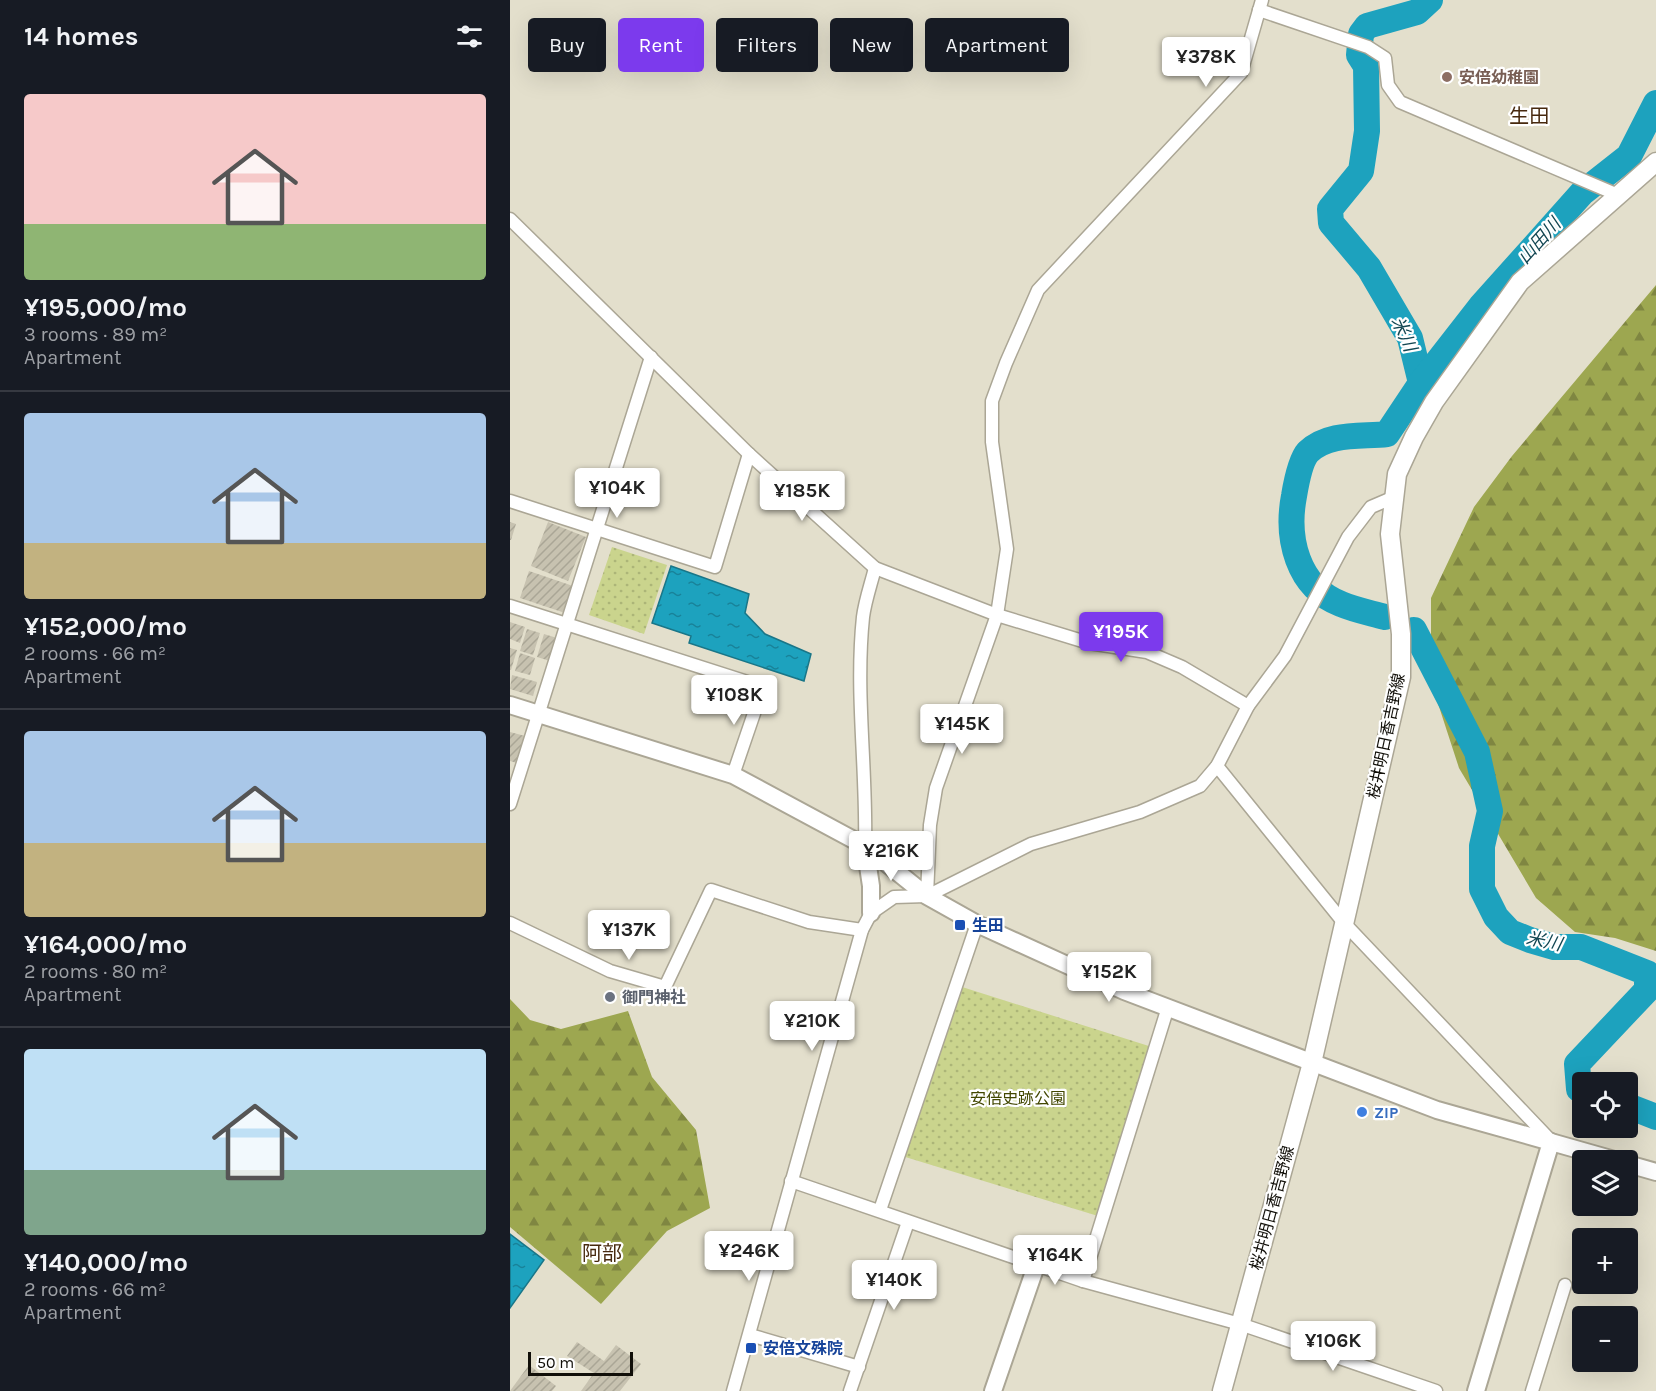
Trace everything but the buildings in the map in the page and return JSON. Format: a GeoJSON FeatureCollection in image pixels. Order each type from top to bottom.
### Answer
{"type":"FeatureCollection","features":[{"type":"Feature","properties":{"kind":"main road","name":"桜井明日香吉野線"},"geometry":{"type":"LineString","coordinates":[[1222,1391],[1312,1063],[1401,677],[1401,634],[1390,534],[1392,498],[1397,474],[1434,402],[1520,282],[1656,162]]}},
{"type":"Feature","properties":{"kind":"street"},"geometry":{"type":"LineString","coordinates":[[927,896],[930,825],[936,788],[997,615],[1008,549],[992,442],[992,401],[1021,322],[1038,290],[1241,73],[1260,5],[1368,47],[1385,58],[1388,85],[1400,102],[1618,195]]}},
{"type":"Feature","properties":{"kind":"street"},"geometry":{"type":"LineString","coordinates":[[510,219],[749,454],[875,568],[997,615],[1089,644],[1147,652],[1182,667],[1248,706]]}},
{"type":"Feature","properties":{"kind":"street"},"geometry":{"type":"LineString","coordinates":[[510,804],[514,774],[537,713],[651,357]]}},
{"type":"Feature","properties":{"kind":"street"},"geometry":{"type":"LineString","coordinates":[[510,501],[597,527],[715,567],[749,454]]}},
{"type":"Feature","properties":{"kind":"street"},"geometry":{"type":"LineString","coordinates":[[733,1391],[862,930],[871,913],[894,897],[927,896],[1031,844],[1140,812],[1200,786],[1217,766],[1248,706],[1285,656],[1348,537],[1371,507],[1392,498]]}},
{"type":"Feature","properties":{"kind":"street"},"geometry":{"type":"LineString","coordinates":[[871,913],[871,886],[865,846],[866,796],[860,662],[863,615],[875,568]]}},
{"type":"Feature","properties":{"kind":"street"},"geometry":{"type":"LineString","coordinates":[[510,606],[763,687],[733,775]]}},
{"type":"Feature","properties":{"kind":"street"},"geometry":{"type":"LineString","coordinates":[[510,705],[733,775],[865,846],[927,896],[977,924],[1125,991],[1437,1110],[1579,1150]]}},
{"type":"Feature","properties":{"kind":"street"},"geometry":{"type":"LineString","coordinates":[[1217,766],[1344,922],[1551,1142]]}},
{"type":"Feature","properties":{"kind":"street"},"geometry":{"type":"LineString","coordinates":[[510,923],[610,971],[665,987],[711,890],[809,922],[862,930]]}},
{"type":"Feature","properties":{"kind":"street"},"geometry":{"type":"LineString","coordinates":[[880,1210],[977,924]]}},
{"type":"Feature","properties":{"kind":"street"},"geometry":{"type":"LineString","coordinates":[[1083,1281],[1168,1007]]}},
{"type":"Feature","properties":{"kind":"street"},"geometry":{"type":"LineString","coordinates":[[1476,1391],[1551,1142]]}},
{"type":"Feature","properties":{"kind":"street"},"geometry":{"type":"LineString","coordinates":[[1638,1167],[1656,1172]]}},
{"type":"Feature","properties":{"kind":"street"},"geometry":{"type":"LineString","coordinates":[[791,1181],[880,1210],[908,1222],[1037,1263],[1083,1281],[1240,1324],[1436,1391]]}},
{"type":"Feature","properties":{"kind":"street"},"geometry":{"type":"LineString","coordinates":[[850,1391],[908,1222]]}},
{"type":"Feature","properties":{"kind":"street"},"geometry":{"type":"LineString","coordinates":[[993,1391],[1037,1263]]}},
{"type":"Feature","properties":{"kind":"street"},"geometry":{"type":"LineString","coordinates":[[1532,1391],[1565,1285]]}},
{"type":"Feature","properties":{"kind":"street"},"geometry":{"type":"LineString","coordinates":[[750,1335],[859,1367]]}},
{"type":"Feature","properties":{"kind":"green space"},"geometry":{"type":"Polygon","coordinates":[[[1656,285],[1656,951],[1615,938],[1575,932],[1536,898],[1459,768],[1431,682],[1431,598],[1474,507],[1512,456],[1656,285]]]}},
{"type":"Feature","properties":{"kind":"green space"},"geometry":{"type":"Polygon","coordinates":[[[612,547],[667,565],[644,634],[589,615],[612,547]]]}},
{"type":"Feature","properties":{"kind":"green space","name":"安倍史跡公園"},"geometry":{"type":"Polygon","coordinates":[[[959,986],[1152,1047],[1098,1216],[902,1156],[959,986]]]}},
{"type":"Feature","properties":{"kind":"green space"},"geometry":{"type":"Polygon","coordinates":[[[510,999],[530,1020],[561,1029],[628,1011],[652,1077],[696,1130],[710,1208],[667,1231],[601,1304],[510,1227],[510,999]]]}},
{"type":"Feature","properties":{"kind":"water"},"geometry":{"type":"Polygon","coordinates":[[[671,566],[749,594],[745,613],[765,634],[811,654],[804,681],[689,643],[691,636],[652,623],[671,566]]]}},
{"type":"Feature","properties":{"kind":"water"},"geometry":{"type":"Polygon","coordinates":[[[510,1234],[544,1260],[510,1308],[510,1234]]]}},
{"type":"Feature","properties":{"kind":"waterway","name":"米川"},"geometry":{"type":"LineString","coordinates":[[1421,383],[1410,338],[1369,268],[1331,223],[1330,209],[1361,171],[1367,131],[1366,66],[1359,55],[1361,34],[1367,26],[1417,12],[1430,0]]}},
{"type":"Feature","properties":{"kind":"waterway","name":"米川"},"geometry":{"type":"LineString","coordinates":[[1385,617],[1357,610],[1326,596],[1314,586],[1298,559],[1294,544],[1292,512],[1296,485],[1305,456],[1316,446],[1336,438],[1387,434],[1421,383],[1481,306],[1582,193],[1629,156],[1656,103]]}},
{"type":"Feature","properties":{"kind":"waterway","name":"米川"},"geometry":{"type":"LineString","coordinates":[[1414,630],[1477,752],[1490,811],[1482,846],[1482,889],[1496,917],[1510,932],[1530,940],[1554,947],[1581,947],[1647,973],[1647,990],[1577,1064],[1578,1072]]}},
{"type":"Feature","properties":{"kind":"waterway","name":"米川"},"geometry":{"type":"LineString","coordinates":[[1638,1110],[1656,1117]]}},
{"type":"Feature","properties":{"kind":"place","name":"安倍幼稚園"},"geometry":{"type":"Point","coordinates":[1447,77]}},
{"type":"Feature","properties":{"kind":"place","name":"生田"},"geometry":{"type":"Point","coordinates":[960,925]}},
{"type":"Feature","properties":{"kind":"place","name":"御門神社"},"geometry":{"type":"Point","coordinates":[610,997]}},
{"type":"Feature","properties":{"kind":"place","name":"ZIP"},"geometry":{"type":"Point","coordinates":[1362,1112]}},
{"type":"Feature","properties":{"kind":"place","name":"安倍文殊院"},"geometry":{"type":"Point","coordinates":[751,1348]}},
{"type":"Feature","properties":{"kind":"district","name":"生田"},"geometry":{"type":"Point","coordinates":[1529,116]}},
{"type":"Feature","properties":{"kind":"district","name":"阿部"},"geometry":{"type":"Point","coordinates":[602,1253]}},
{"type":"Feature","properties":{"kind":"water label","name":"山田川"},"geometry":{"type":"Point","coordinates":[1539,241]}}]}
